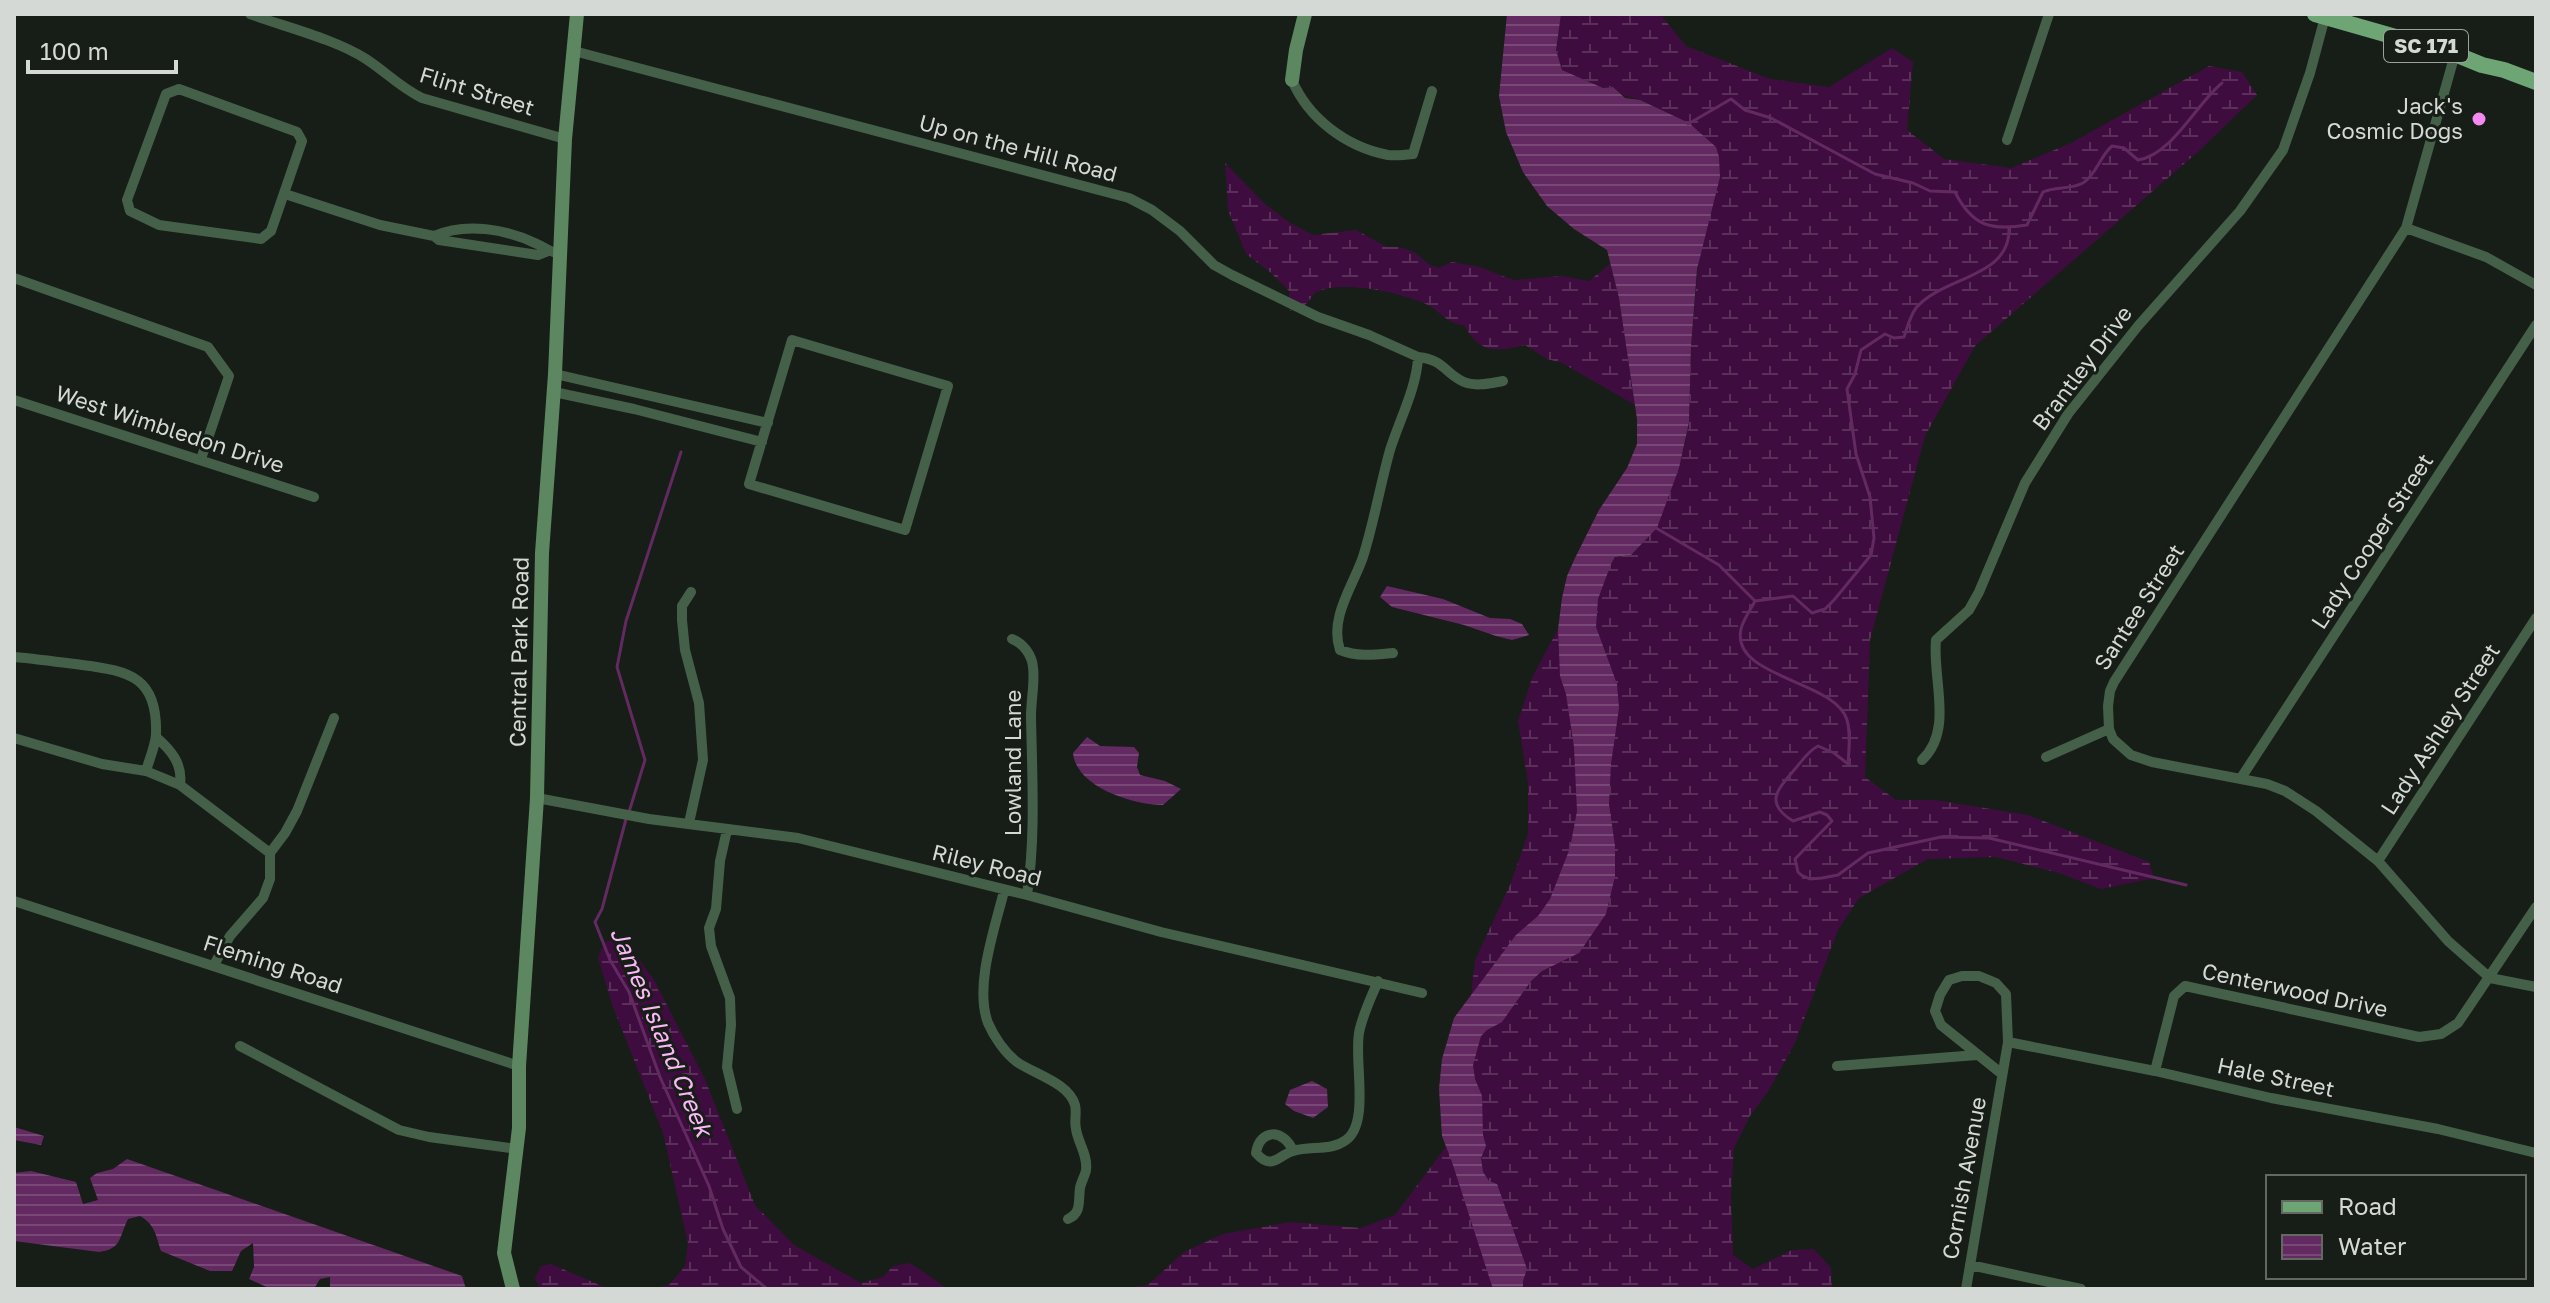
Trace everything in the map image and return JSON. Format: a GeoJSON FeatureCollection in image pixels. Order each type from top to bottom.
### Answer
{"type":"FeatureCollection","features":[{"type":"Feature","properties":{"kind":"main road","name":"SC 171"},"geometry":{"type":"LineString","coordinates":[[2320,15],[2455,54],[2536,82]]}},
{"type":"Feature","properties":{"kind":"street","name":"Flint Street"},"geometry":{"type":"LineString","coordinates":[[250,14],[347,49],[366,59],[405,90],[422,98],[565,139]]}},
{"type":"Feature","properties":{"kind":"street","name":"Central Park Road"},"geometry":{"type":"LineString","coordinates":[[513,1289],[504,1253],[517,1149],[519,1066],[537,798],[541,583],[555,374],[554,253],[577,14]]}},
{"type":"Feature","properties":{"kind":"street"},"geometry":{"type":"LineString","coordinates":[[1305,14],[1292,80],[1309,111],[1331,130],[1362,147],[1389,155],[1413,154],[1432,91]]}},
{"type":"Feature","properties":{"kind":"street"},"geometry":{"type":"LineString","coordinates":[[2007,140],[2049,14]]}},
{"type":"Feature","properties":{"kind":"street","name":"Brantley Drive"},"geometry":{"type":"LineString","coordinates":[[1922,760],[1938,735],[1940,711],[1934,660],[1936,640],[1969,610],[2025,483],[2068,414],[2138,326],[2240,211],[2283,150],[2310,73],[2320,15]]}},
{"type":"Feature","properties":{"kind":"street","name":"Up on the Hill Road"},"geometry":{"type":"LineString","coordinates":[[574,51],[1129,198],[1152,210],[1180,231],[1214,265],[1232,275],[1318,317],[1418,357],[1435,359],[1464,382],[1481,385],[1503,381]]}},
{"type":"Feature","properties":{"kind":"street","name":"Santee Street"},"geometry":{"type":"LineString","coordinates":[[2109,729],[2108,706],[2114,682],[2406,228],[2455,54]]}},
{"type":"Feature","properties":{"kind":"street"},"geometry":{"type":"LineString","coordinates":[[179,89],[297,132],[302,141],[285,194],[271,231],[261,239],[159,225],[130,211],[127,200],[166,94],[179,89]]}},
{"type":"Feature","properties":{"kind":"street"},"geometry":{"type":"LineString","coordinates":[[285,194],[380,225],[434,236],[439,240],[538,255],[554,253]]}},
{"type":"Feature","properties":{"kind":"street"},"geometry":{"type":"LineString","coordinates":[[434,236],[481,228],[506,232],[554,253]]}},
{"type":"Feature","properties":{"kind":"street"},"geometry":{"type":"LineString","coordinates":[[2406,228],[2486,257],[2536,285]]}},
{"type":"Feature","properties":{"kind":"street"},"geometry":{"type":"LineString","coordinates":[[14,278],[208,347],[229,376],[201,459]]}},
{"type":"Feature","properties":{"kind":"street","name":"Lady Cooper Street"},"geometry":{"type":"LineString","coordinates":[[2241,778],[2536,325]]}},
{"type":"Feature","properties":{"kind":"street"},"geometry":{"type":"LineString","coordinates":[[792,340],[948,386],[905,530],[749,484],[762,442],[792,340]]}},
{"type":"Feature","properties":{"kind":"street"},"geometry":{"type":"LineString","coordinates":[[1393,653],[1353,655],[1340,650],[1336,639],[1348,589],[1371,531],[1389,453],[1418,372],[1418,357]]}},
{"type":"Feature","properties":{"kind":"street"},"geometry":{"type":"LineString","coordinates":[[555,374],[768,423]]}},
{"type":"Feature","properties":{"kind":"street"},"geometry":{"type":"LineString","coordinates":[[554,392],[762,442]]}},
{"type":"Feature","properties":{"kind":"street","name":"West Wimbledon Drive"},"geometry":{"type":"LineString","coordinates":[[14,400],[314,497]]}},
{"type":"Feature","properties":{"kind":"street"},"geometry":{"type":"LineString","coordinates":[[689,823],[703,760],[699,703],[685,650],[682,620],[682,606],[691,592]]}},
{"type":"Feature","properties":{"kind":"street","name":"Lady Ashley Street"},"geometry":{"type":"LineString","coordinates":[[2378,861],[2536,618]]}},
{"type":"Feature","properties":{"kind":"street","name":"Lowland Lane"},"geometry":{"type":"LineString","coordinates":[[1012,639],[1019,642],[1033,666],[1033,856],[1027,895]]}},
{"type":"Feature","properties":{"kind":"street"},"geometry":{"type":"LineString","coordinates":[[14,657],[111,668],[128,673],[142,684],[153,703],[156,737],[146,771]]}},
{"type":"Feature","properties":{"kind":"street"},"geometry":{"type":"LineString","coordinates":[[214,965],[230,936],[263,898],[270,879],[270,853],[297,811],[334,718]]}},
{"type":"Feature","properties":{"kind":"street"},"geometry":{"type":"LineString","coordinates":[[2046,757],[2109,729],[2113,739],[2131,755],[2152,762],[2241,778],[2285,791],[2316,811],[2378,861],[2448,941],[2490,978],[2536,987]]}},
{"type":"Feature","properties":{"kind":"street"},"geometry":{"type":"LineString","coordinates":[[156,737],[169,748],[177,761],[182,775],[180,785]]}},
{"type":"Feature","properties":{"kind":"street"},"geometry":{"type":"LineString","coordinates":[[14,738],[102,764],[146,771],[180,785],[270,853]]}},
{"type":"Feature","properties":{"kind":"street","name":"Riley Road"},"geometry":{"type":"LineString","coordinates":[[537,798],[649,819],[798,838],[1161,932],[1422,993]]}},
{"type":"Feature","properties":{"kind":"street"},"geometry":{"type":"LineString","coordinates":[[727,830],[720,861],[716,909],[709,928],[711,946],[730,998],[727,1067],[737,1109]]}},
{"type":"Feature","properties":{"kind":"street"},"geometry":{"type":"LineString","coordinates":[[1004,891],[986,969],[984,994],[987,1021],[998,1042],[1015,1061],[1063,1088],[1075,1103],[1076,1130],[1086,1168],[1079,1207],[1068,1219]]}},
{"type":"Feature","properties":{"kind":"street","name":"Fleming Road"},"geometry":{"type":"LineString","coordinates":[[14,901],[519,1066]]}},
{"type":"Feature","properties":{"kind":"street"},"geometry":{"type":"LineString","coordinates":[[2490,978],[2536,907]]}},
{"type":"Feature","properties":{"kind":"street","name":"Cornish Avenue"},"geometry":{"type":"LineString","coordinates":[[1966,1289],[2008,1042],[2006,994],[1996,983],[1979,976],[1949,980],[1935,1011],[1941,1025],[2002,1074]]}},
{"type":"Feature","properties":{"kind":"street","name":"Centerwood Drive"},"geometry":{"type":"LineString","coordinates":[[2155,1071],[2174,996],[2185,986],[2419,1037],[2441,1034],[2458,1023],[2490,978]]}},
{"type":"Feature","properties":{"kind":"street"},"geometry":{"type":"LineString","coordinates":[[1293,1151],[1340,1144],[1350,1138],[1357,1126],[1360,1107],[1356,1057],[1359,1030],[1378,981]]}},
{"type":"Feature","properties":{"kind":"street","name":"Hale Street"},"geometry":{"type":"LineString","coordinates":[[2008,1042],[2271,1098],[2438,1129],[2536,1153]]}},
{"type":"Feature","properties":{"kind":"street"},"geometry":{"type":"LineString","coordinates":[[240,1046],[399,1130],[517,1149]]}},
{"type":"Feature","properties":{"kind":"street"},"geometry":{"type":"LineString","coordinates":[[1837,1066],[1977,1055]]}},
{"type":"Feature","properties":{"kind":"street"},"geometry":{"type":"LineString","coordinates":[[1970,1265],[2081,1289]]}},
{"type":"Feature","properties":{"kind":"green space"},"geometry":{"type":"Polygon","coordinates":[[[1561,14],[1660,14],[1686,46],[1770,79],[1829,87],[1892,48],[1913,62],[1907,130],[1944,159],[2011,168],[2071,143],[2209,66],[2242,72],[2257,95],[2200,150],[1975,346],[1925,436],[1870,640],[1865,777],[1896,800],[1935,800],[2028,815],[2149,862],[2154,878],[2101,889],[2059,873],[1996,857],[1928,859],[1859,898],[1838,930],[1795,1043],[1734,1148],[1731,1195],[1733,1255],[1753,1269],[1792,1250],[1814,1249],[1831,1268],[1832,1289],[1117,1289],[1148,1285],[1184,1252],[1223,1234],[1290,1222],[1361,1228],[1395,1215],[1445,1148],[1459,1102],[1475,960],[1510,885],[1528,834],[1528,783],[1518,721],[1532,678],[1558,629],[1616,557],[1631,555],[1657,528],[1684,448],[1689,422],[1698,266],[1716,147],[1648,103],[1562,70],[1556,50],[1561,14]]]}},
{"type":"Feature","properties":{"kind":"green space"},"geometry":{"type":"Polygon","coordinates":[[[1225,163],[1265,204],[1313,235],[1356,230],[1387,247],[1414,252],[1439,268],[1452,262],[1480,267],[1513,280],[1563,276],[1589,281],[1610,264],[1619,298],[1635,405],[1525,345],[1505,349],[1483,346],[1464,325],[1453,322],[1426,304],[1402,296],[1371,289],[1340,287],[1315,293],[1304,306],[1290,311],[1287,302],[1290,292],[1246,254],[1228,210],[1225,163]]]}},
{"type":"Feature","properties":{"kind":"green space"},"geometry":{"type":"Polygon","coordinates":[[[612,939],[628,944],[654,980],[704,1077],[755,1205],[794,1245],[861,1283],[883,1277],[893,1266],[910,1263],[948,1289],[649,1289],[669,1285],[685,1266],[688,1243],[663,1133],[613,1007],[598,958],[604,943],[612,939]]]}},
{"type":"Feature","properties":{"kind":"green space"},"geometry":{"type":"Polygon","coordinates":[[[551,1264],[609,1289],[540,1289],[535,1278],[541,1266],[551,1264]]]}},
{"type":"Feature","properties":{"kind":"water"},"geometry":{"type":"Polygon","coordinates":[[[1507,14],[1561,14],[1556,50],[1562,70],[1603,88],[1613,87],[1625,98],[1640,100],[1689,123],[1716,147],[1720,177],[1697,269],[1689,422],[1679,468],[1657,528],[1631,555],[1615,557],[1598,599],[1596,627],[1617,684],[1619,708],[1609,804],[1615,846],[1615,876],[1606,914],[1579,953],[1542,971],[1531,981],[1502,1022],[1481,1036],[1473,1065],[1482,1096],[1486,1146],[1481,1158],[1483,1172],[1489,1181],[1497,1184],[1527,1269],[1523,1289],[1493,1289],[1442,1136],[1439,1089],[1442,1059],[1454,1018],[1516,935],[1538,916],[1550,899],[1570,848],[1577,811],[1574,747],[1566,694],[1560,676],[1558,629],[1562,598],[1567,576],[1599,510],[1627,468],[1637,444],[1637,419],[1619,298],[1607,250],[1574,229],[1547,206],[1523,172],[1506,132],[1499,96],[1507,14]]]}},
{"type":"Feature","properties":{"kind":"water"},"geometry":{"type":"Polygon","coordinates":[[[1387,586],[1443,599],[1490,618],[1510,619],[1522,624],[1529,635],[1512,640],[1392,607],[1380,597],[1387,586]]]}},
{"type":"Feature","properties":{"kind":"water"},"geometry":{"type":"Polygon","coordinates":[[[1087,737],[1100,746],[1134,747],[1139,753],[1137,767],[1140,775],[1165,781],[1181,789],[1163,805],[1137,802],[1108,792],[1084,775],[1076,765],[1073,753],[1087,737]]]}},
{"type":"Feature","properties":{"kind":"water"},"geometry":{"type":"Polygon","coordinates":[[[1312,1081],[1327,1089],[1328,1107],[1313,1118],[1285,1104],[1290,1090],[1312,1081]]]}},
{"type":"Feature","properties":{"kind":"water"},"geometry":{"type":"Polygon","coordinates":[[[14,1127],[44,1136],[41,1145],[14,1140],[14,1127]]]}},
{"type":"Feature","properties":{"kind":"water"},"geometry":{"type":"Polygon","coordinates":[[[127,1159],[462,1276],[466,1289],[330,1289],[330,1277],[320,1279],[314,1289],[271,1289],[249,1279],[254,1267],[253,1243],[241,1251],[232,1271],[210,1271],[161,1251],[152,1227],[140,1216],[128,1219],[116,1245],[99,1252],[14,1241],[14,1173],[31,1171],[76,1182],[83,1204],[98,1200],[90,1178],[113,1169],[127,1159]]]}},
{"type":"Feature","properties":{"kind":"waterway"},"geometry":{"type":"LineString","coordinates":[[1688,124],[1731,99],[1745,110],[1771,118],[1875,174],[1913,183],[1930,191],[1955,192],[1968,212],[1984,224],[2014,227],[2027,225],[2043,192],[2078,185],[2087,180],[2112,146],[2124,148],[2138,160],[2162,149],[2222,83]]}},
{"type":"Feature","properties":{"kind":"waterway"},"geometry":{"type":"LineString","coordinates":[[1755,601],[1793,596],[1812,613],[1825,609],[1871,555],[1874,538],[1870,497],[1856,454],[1847,389],[1855,374],[1861,350],[1885,334],[1894,338],[1904,337],[1914,311],[1928,297],[1988,267],[1999,257],[2007,244],[2009,228]]}},
{"type":"Feature","properties":{"kind":"waterway","name":"James Island Creek"},"geometry":{"type":"LineString","coordinates":[[629,812],[645,760],[617,667],[626,621],[681,452]]}},
{"type":"Feature","properties":{"kind":"waterway"},"geometry":{"type":"LineString","coordinates":[[1656,528],[1719,565],[1755,601]]}},
{"type":"Feature","properties":{"kind":"waterway"},"geometry":{"type":"LineString","coordinates":[[1755,601],[1741,629],[1742,645],[1751,658],[1824,696],[1839,707],[1848,725],[1848,764],[1818,746],[1808,753],[1776,796],[1779,808],[1793,821],[1820,812],[1832,821],[1795,859],[1801,875],[1810,879],[1838,875],[1868,853],[1941,837],[1989,838],[2186,885]]}},
{"type":"Feature","properties":{"kind":"waterway","name":"James Island Creek"},"geometry":{"type":"LineString","coordinates":[[626,819],[602,909],[595,922],[610,960],[629,992],[660,1077],[709,1186],[723,1229],[741,1267],[767,1289]]}},
{"type":"Feature","properties":{"kind":"place","name":"Jack's Cosmic Dogs"},"geometry":{"type":"Point","coordinates":[2479,119]}}]}
